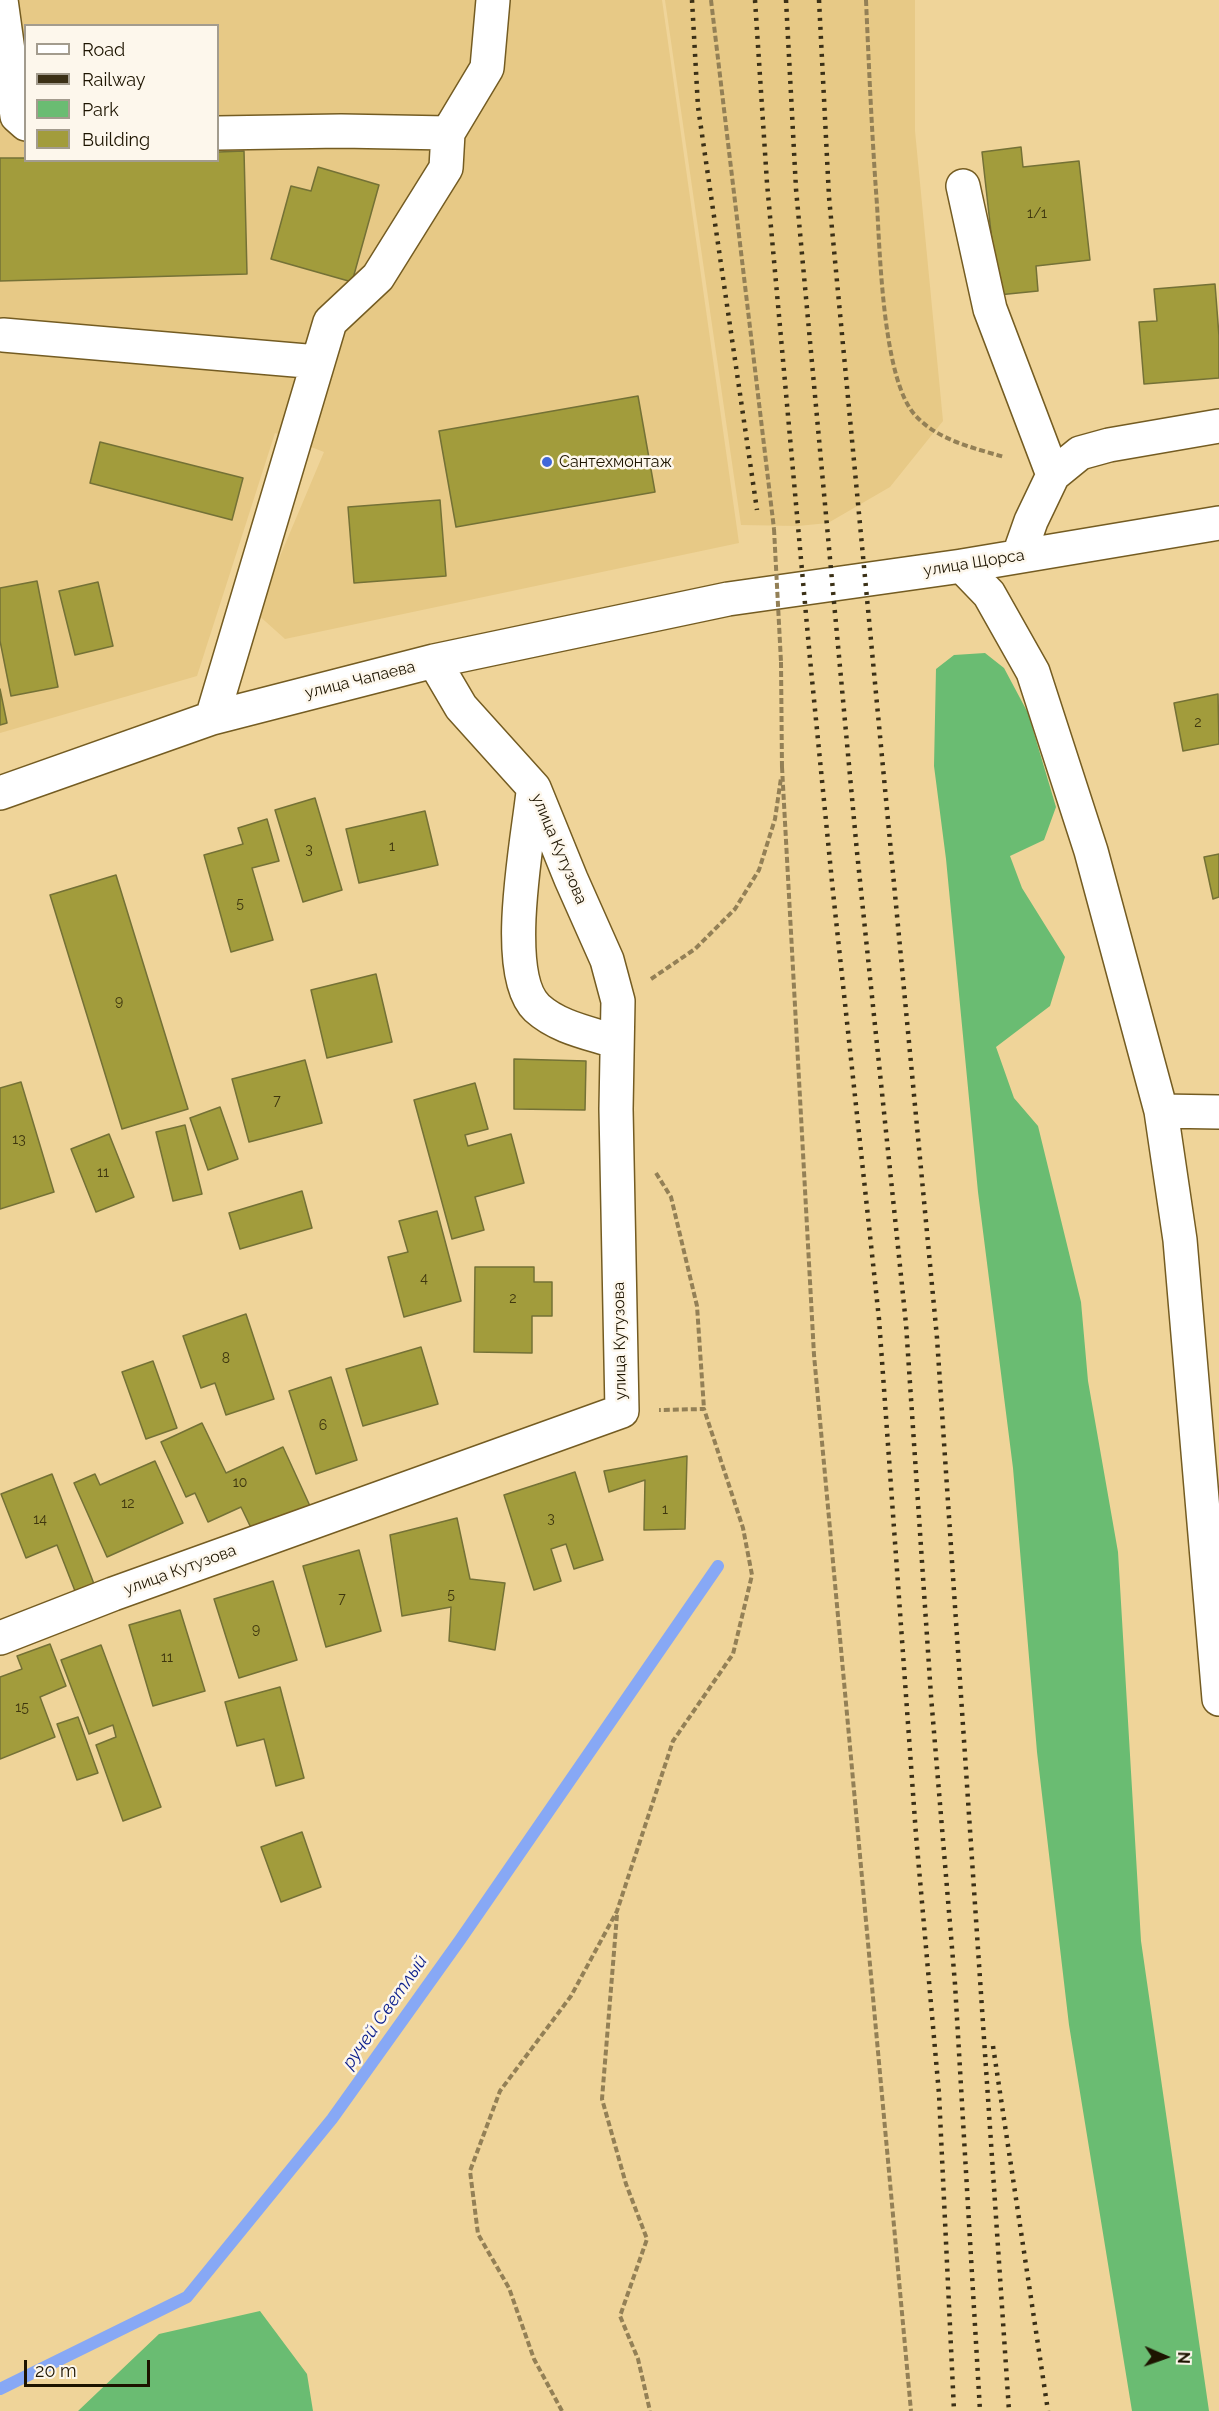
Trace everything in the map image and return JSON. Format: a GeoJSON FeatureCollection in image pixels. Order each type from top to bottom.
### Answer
{"type":"FeatureCollection","features":[{"type":"Feature","properties":{"kind":"street"},"geometry":{"type":"LineString","coordinates":[[1,0],[17,116],[24,122]]}},
{"type":"Feature","properties":{"kind":"street"},"geometry":{"type":"LineString","coordinates":[[212,718],[330,322],[378,277],[447,168],[448,133],[487,68],[493,0]]}},
{"type":"Feature","properties":{"kind":"street"},"geometry":{"type":"LineString","coordinates":[[219,133],[341,131],[448,133]]}},
{"type":"Feature","properties":{"kind":"street"},"geometry":{"type":"LineString","coordinates":[[963,186],[990,309],[1053,475]]}},
{"type":"Feature","properties":{"kind":"street"},"geometry":{"type":"LineString","coordinates":[[3,335],[318,362]]}},
{"type":"Feature","properties":{"kind":"street"},"geometry":{"type":"LineString","coordinates":[[1019,555],[1031,521],[1053,475],[1080,453],[1109,445],[1219,426]]}},
{"type":"Feature","properties":{"kind":"street","name":"улица Щорса"},"geometry":{"type":"LineString","coordinates":[[728,599],[962,566],[1219,523]]}},
{"type":"Feature","properties":{"kind":"street"},"geometry":{"type":"LineString","coordinates":[[962,566],[989,594],[1033,672],[1091,851],[1161,1112],[1180,1240],[1219,1700]]}},
{"type":"Feature","properties":{"kind":"street","name":"улица Чапаева"},"geometry":{"type":"LineString","coordinates":[[0,793],[212,718],[434,661],[728,599]]}},
{"type":"Feature","properties":{"kind":"street","name":"улица Кутузова"},"geometry":{"type":"LineString","coordinates":[[0,1638],[113,1594],[622,1412],[616,1109],[618,1001],[607,960],[570,879],[534,788],[460,707],[434,661]]}},
{"type":"Feature","properties":{"kind":"street"},"geometry":{"type":"LineString","coordinates":[[534,788],[518,930],[522,982],[536,1007],[561,1025],[617,1042]]}},
{"type":"Feature","properties":{"kind":"street"},"geometry":{"type":"LineString","coordinates":[[1161,1112],[1219,1112]]}},
{"type":"Feature","properties":{"kind":"path"},"geometry":{"type":"LineString","coordinates":[[711,0],[774,529],[781,662],[782,767],[814,1355],[911,2411]]}},
{"type":"Feature","properties":{"kind":"path"},"geometry":{"type":"LineString","coordinates":[[866,0],[882,285],[899,388],[914,414],[931,428],[956,442],[1053,475]]}},
{"type":"Feature","properties":{"kind":"path"},"geometry":{"type":"LineString","coordinates":[[618,1001],[694,950],[735,909],[759,870],[775,819],[782,767]]}},
{"type":"Feature","properties":{"kind":"path"},"geometry":{"type":"LineString","coordinates":[[562,2411],[534,2359],[509,2288],[478,2234],[470,2171],[500,2091],[571,1996],[617,1911],[673,1741],[734,1654],[752,1575],[744,1528],[704,1409],[697,1306],[671,1197],[653,1167]]}},
{"type":"Feature","properties":{"kind":"path"},"geometry":{"type":"LineString","coordinates":[[622,1412],[704,1409]]}},
{"type":"Feature","properties":{"kind":"path"},"geometry":{"type":"LineString","coordinates":[[617,1911],[602,2099],[626,2184],[647,2239],[620,2316],[638,2359],[650,2411]]}},
{"type":"Feature","properties":{"kind":"shaded area"},"geometry":{"type":"Polygon","coordinates":[[[0,0],[662,0],[739,543],[285,639],[256,613],[324,452],[275,433],[197,676],[0,733],[0,0]]]}},
{"type":"Feature","properties":{"kind":"shaded area"},"geometry":{"type":"Polygon","coordinates":[[[665,0],[915,0],[915,131],[943,421],[890,487],[828,523],[798,526],[741,525],[665,0]]]}},
{"type":"Feature","properties":{"kind":"green space"},"geometry":{"type":"Polygon","coordinates":[[[985,653],[1004,668],[1028,713],[1056,807],[1044,840],[1010,856],[1022,888],[1065,957],[1050,1006],[996,1047],[1014,1098],[1038,1126],[1081,1302],[1088,1381],[1118,1552],[1141,1941],[1209,2411],[1132,2411],[1069,2025],[1037,1752],[1013,1468],[978,1192],[946,859],[934,766],[936,669],[954,655],[985,653]]]}},
{"type":"Feature","properties":{"kind":"green space"},"geometry":{"type":"Polygon","coordinates":[[[260,2311],[307,2374],[313,2411],[78,2411],[159,2334],[260,2311]]]}},
{"type":"Feature","properties":{"kind":"building"},"geometry":{"type":"Polygon","coordinates":[[[1021,147],[1023,167],[1079,161],[1090,260],[1036,266],[1038,291],[998,295],[982,152],[1021,147]]]}},
{"type":"Feature","properties":{"kind":"building"},"geometry":{"type":"Polygon","coordinates":[[[244,151],[247,274],[0,281],[0,158],[24,158],[24,162],[219,162],[219,152],[244,151]]]}},
{"type":"Feature","properties":{"kind":"building"},"geometry":{"type":"Polygon","coordinates":[[[318,167],[379,185],[352,282],[271,259],[291,186],[311,191],[318,167]]]}},
{"type":"Feature","properties":{"kind":"building"},"geometry":{"type":"Polygon","coordinates":[[[1215,284],[1219,378],[1144,384],[1139,322],[1157,321],[1154,289],[1215,284]]]}},
{"type":"Feature","properties":{"kind":"building","name":"Сантехмонтаж"},"geometry":{"type":"Polygon","coordinates":[[[638,396],[655,492],[456,527],[439,431],[638,396]]]}},
{"type":"Feature","properties":{"kind":"building"},"geometry":{"type":"Polygon","coordinates":[[[100,442],[243,478],[232,520],[90,483],[100,442]]]}},
{"type":"Feature","properties":{"kind":"building"},"geometry":{"type":"Polygon","coordinates":[[[440,500],[446,576],[354,583],[348,507],[440,500]]]}},
{"type":"Feature","properties":{"kind":"building"},"geometry":{"type":"Polygon","coordinates":[[[37,581],[58,687],[11,696],[0,641],[0,588],[37,581]]]}},
{"type":"Feature","properties":{"kind":"building"},"geometry":{"type":"Polygon","coordinates":[[[98,582],[113,646],[75,655],[59,591],[98,582]]]}},
{"type":"Feature","properties":{"kind":"building"},"geometry":{"type":"Polygon","coordinates":[[[0,689],[7,723],[0,725],[0,689]]]}},
{"type":"Feature","properties":{"kind":"building"},"geometry":{"type":"Polygon","coordinates":[[[1218,694],[1219,744],[1183,751],[1174,703],[1218,694]]]}},
{"type":"Feature","properties":{"kind":"building"},"geometry":{"type":"Polygon","coordinates":[[[315,798],[342,890],[303,902],[275,810],[315,798]]]}},
{"type":"Feature","properties":{"kind":"building"},"geometry":{"type":"Polygon","coordinates":[[[425,811],[438,865],[359,883],[346,829],[425,811]]]}},
{"type":"Feature","properties":{"kind":"building"},"geometry":{"type":"Polygon","coordinates":[[[267,819],[279,861],[252,868],[273,940],[231,952],[204,855],[243,844],[238,828],[267,819]]]}},
{"type":"Feature","properties":{"kind":"building"},"geometry":{"type":"Polygon","coordinates":[[[1219,854],[1219,897],[1213,899],[1204,857],[1219,854]]]}},
{"type":"Feature","properties":{"kind":"building"},"geometry":{"type":"Polygon","coordinates":[[[116,875],[188,1109],[122,1129],[50,895],[116,875]]]}},
{"type":"Feature","properties":{"kind":"building"},"geometry":{"type":"Polygon","coordinates":[[[376,974],[392,1042],[327,1058],[311,990],[376,974]]]}},
{"type":"Feature","properties":{"kind":"building"},"geometry":{"type":"Polygon","coordinates":[[[514,1059],[586,1061],[585,1110],[514,1109],[514,1059]]]}},
{"type":"Feature","properties":{"kind":"building"},"geometry":{"type":"Polygon","coordinates":[[[305,1060],[322,1123],[249,1142],[232,1079],[305,1060]]]}},
{"type":"Feature","properties":{"kind":"building"},"geometry":{"type":"Polygon","coordinates":[[[21,1082],[54,1192],[0,1209],[0,1088],[21,1082]]]}},
{"type":"Feature","properties":{"kind":"building"},"geometry":{"type":"Polygon","coordinates":[[[475,1083],[488,1129],[465,1135],[468,1146],[511,1134],[524,1183],[475,1197],[484,1230],[452,1239],[414,1100],[475,1083]]]}},
{"type":"Feature","properties":{"kind":"building"},"geometry":{"type":"Polygon","coordinates":[[[220,1107],[238,1159],[208,1170],[190,1118],[220,1107]]]}},
{"type":"Feature","properties":{"kind":"building"},"geometry":{"type":"Polygon","coordinates":[[[185,1125],[202,1194],[173,1201],[156,1132],[185,1125]]]}},
{"type":"Feature","properties":{"kind":"building"},"geometry":{"type":"Polygon","coordinates":[[[109,1134],[134,1197],[96,1212],[71,1149],[109,1134]]]}},
{"type":"Feature","properties":{"kind":"building"},"geometry":{"type":"Polygon","coordinates":[[[302,1191],[312,1228],[240,1249],[229,1213],[302,1191]]]}},
{"type":"Feature","properties":{"kind":"building"},"geometry":{"type":"Polygon","coordinates":[[[437,1211],[461,1301],[404,1317],[388,1257],[408,1252],[399,1221],[437,1211]]]}},
{"type":"Feature","properties":{"kind":"building"},"geometry":{"type":"Polygon","coordinates":[[[475,1267],[534,1267],[534,1282],[552,1282],[552,1316],[532,1316],[532,1353],[474,1352],[475,1267]]]}},
{"type":"Feature","properties":{"kind":"building"},"geometry":{"type":"Polygon","coordinates":[[[246,1314],[274,1399],[226,1415],[215,1383],[201,1388],[183,1336],[246,1314]]]}},
{"type":"Feature","properties":{"kind":"building"},"geometry":{"type":"Polygon","coordinates":[[[421,1347],[438,1404],[363,1426],[346,1369],[421,1347]]]}},
{"type":"Feature","properties":{"kind":"building"},"geometry":{"type":"Polygon","coordinates":[[[153,1361],[177,1428],[146,1439],[122,1372],[153,1361]]]}},
{"type":"Feature","properties":{"kind":"building"},"geometry":{"type":"Polygon","coordinates":[[[331,1377],[357,1460],[316,1474],[289,1391],[331,1377]]]}},
{"type":"Feature","properties":{"kind":"building"},"geometry":{"type":"Polygon","coordinates":[[[202,1423],[226,1473],[283,1447],[310,1506],[253,1532],[241,1507],[208,1522],[195,1493],[186,1497],[161,1442],[202,1423]]]}},
{"type":"Feature","properties":{"kind":"building"},"geometry":{"type":"Polygon","coordinates":[[[687,1456],[685,1529],[644,1530],[645,1480],[609,1492],[604,1471],[687,1456]]]}},
{"type":"Feature","properties":{"kind":"building"},"geometry":{"type":"Polygon","coordinates":[[[155,1461],[183,1523],[107,1557],[74,1483],[95,1474],[100,1485],[155,1461]]]}},
{"type":"Feature","properties":{"kind":"building"},"geometry":{"type":"Polygon","coordinates":[[[575,1472],[603,1560],[574,1569],[566,1544],[551,1549],[561,1581],[534,1590],[504,1495],[575,1472]]]}},
{"type":"Feature","properties":{"kind":"building"},"geometry":{"type":"Polygon","coordinates":[[[52,1474],[94,1584],[75,1591],[57,1545],[26,1558],[1,1494],[52,1474]]]}},
{"type":"Feature","properties":{"kind":"building"},"geometry":{"type":"Polygon","coordinates":[[[457,1518],[470,1579],[505,1583],[495,1650],[449,1641],[451,1607],[402,1616],[390,1535],[457,1518]]]}},
{"type":"Feature","properties":{"kind":"building"},"geometry":{"type":"Polygon","coordinates":[[[359,1550],[381,1631],[326,1647],[303,1566],[359,1550]]]}},
{"type":"Feature","properties":{"kind":"building"},"geometry":{"type":"Polygon","coordinates":[[[273,1581],[297,1660],[239,1678],[214,1599],[273,1581]]]}},
{"type":"Feature","properties":{"kind":"building"},"geometry":{"type":"Polygon","coordinates":[[[180,1610],[205,1691],[153,1706],[129,1625],[180,1610]]]}},
{"type":"Feature","properties":{"kind":"building"},"geometry":{"type":"Polygon","coordinates":[[[50,1644],[66,1686],[40,1697],[55,1737],[0,1759],[0,1677],[22,1669],[17,1656],[50,1644]]]}},
{"type":"Feature","properties":{"kind":"building"},"geometry":{"type":"Polygon","coordinates":[[[101,1645],[161,1807],[123,1821],[96,1745],[116,1737],[113,1725],[89,1734],[61,1660],[101,1645]]]}},
{"type":"Feature","properties":{"kind":"building"},"geometry":{"type":"Polygon","coordinates":[[[280,1687],[304,1778],[276,1786],[264,1739],[237,1746],[225,1702],[280,1687]]]}},
{"type":"Feature","properties":{"kind":"building"},"geometry":{"type":"Polygon","coordinates":[[[78,1717],[98,1773],[77,1780],[57,1724],[78,1717]]]}},
{"type":"Feature","properties":{"kind":"building"},"geometry":{"type":"Polygon","coordinates":[[[302,1832],[321,1887],[281,1902],[261,1847],[302,1832]]]}},
{"type":"Feature","properties":{"kind":"waterway","name":"ручей Светлый"},"geometry":{"type":"LineString","coordinates":[[0,2389],[187,2297],[332,2119],[460,1940],[718,1566]]}},
{"type":"Feature","properties":{"kind":"railway"},"geometry":{"type":"LineString","coordinates":[[692,0],[698,107],[757,510]]}},
{"type":"Feature","properties":{"kind":"railway"},"geometry":{"type":"LineString","coordinates":[[755,0],[767,183],[810,659],[879,1319],[916,1835],[939,2094],[954,2411]]}},
{"type":"Feature","properties":{"kind":"railway"},"geometry":{"type":"LineString","coordinates":[[786,0],[796,189],[857,852],[906,1324],[931,1696],[955,1984],[980,2411]]}},
{"type":"Feature","properties":{"kind":"railway"},"geometry":{"type":"LineString","coordinates":[[819,0],[829,197],[937,1338],[1009,2411]]}},
{"type":"Feature","properties":{"kind":"railway"},"geometry":{"type":"LineString","coordinates":[[993,2046],[1048,2411]]}},
{"type":"Feature","properties":{"kind":"place","name":"Сантехмонтаж"},"geometry":{"type":"Point","coordinates":[547,462]}}]}
